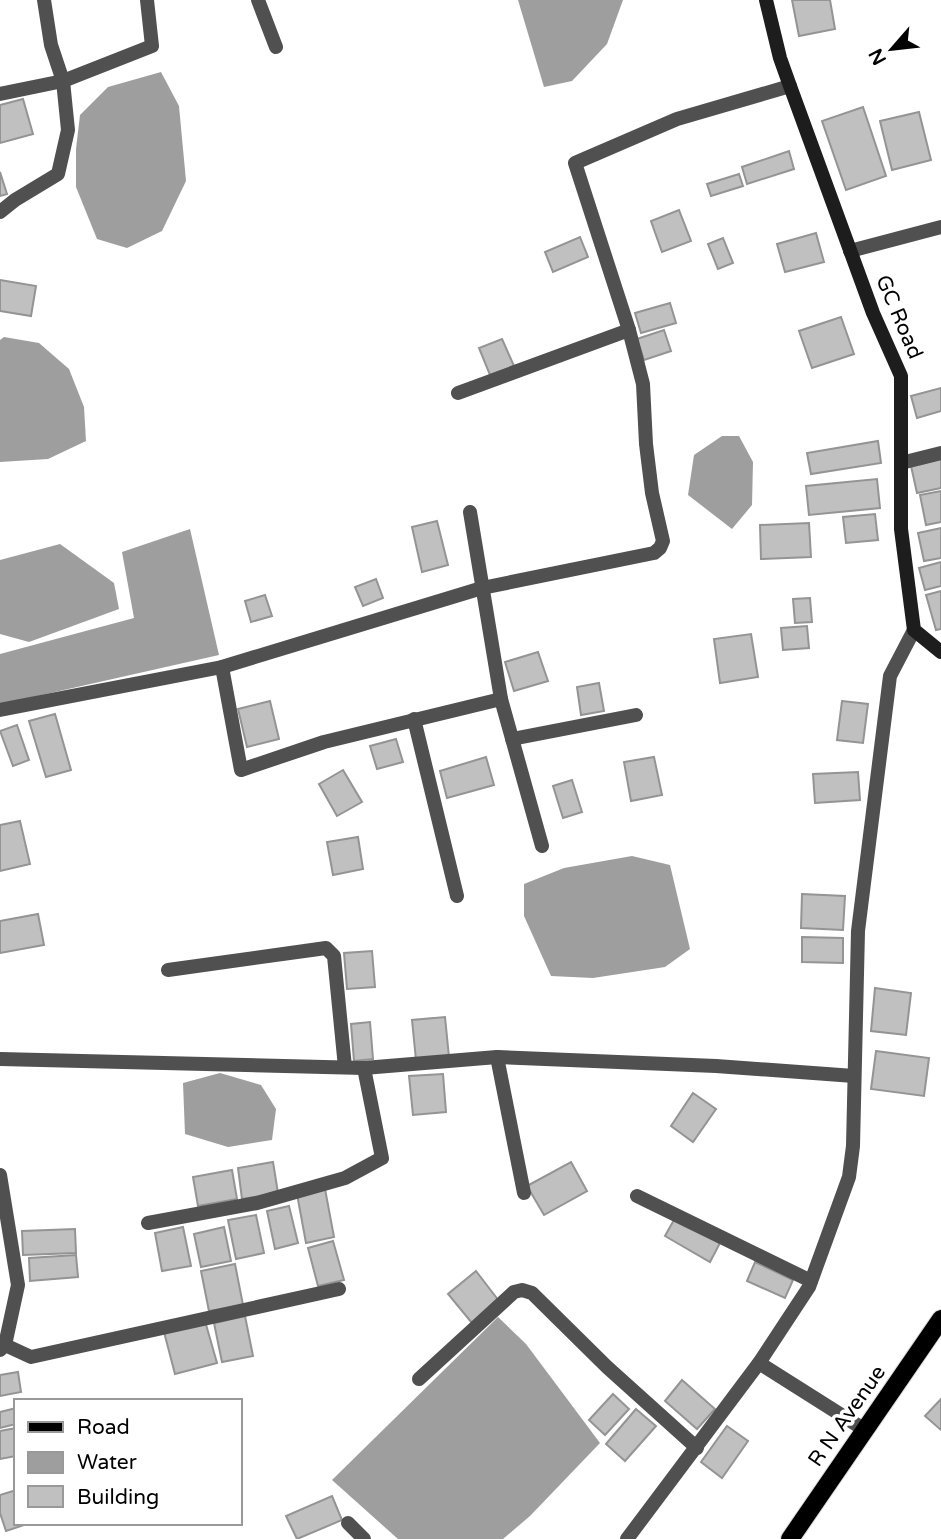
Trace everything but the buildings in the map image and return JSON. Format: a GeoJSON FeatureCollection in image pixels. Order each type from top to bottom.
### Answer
{"type":"FeatureCollection","features":[{"type":"Feature","properties":{"kind":"main road","name":"R N Avenue"},"geometry":{"type":"LineString","coordinates":[[790,1539],[941,1319]]}},
{"type":"Feature","properties":{"kind":"street"},"geometry":{"type":"LineString","coordinates":[[0,212],[58,174],[68,130],[63,81],[51,45],[44,0]]}},
{"type":"Feature","properties":{"kind":"street"},"geometry":{"type":"LineString","coordinates":[[0,94],[63,81],[152,46],[147,0]]}},
{"type":"Feature","properties":{"kind":"street"},"geometry":{"type":"LineString","coordinates":[[258,0],[276,47]]}},
{"type":"Feature","properties":{"kind":"street","name":"GC Road"},"geometry":{"type":"LineString","coordinates":[[766,0],[780,58],[790,86],[873,313],[901,376],[901,529],[914,630]]}},
{"type":"Feature","properties":{"kind":"street"},"geometry":{"type":"LineString","coordinates":[[0,710],[222,667],[482,587],[654,553],[663,541],[652,493],[643,384],[629,330],[575,163],[677,119],[790,86]]}},
{"type":"Feature","properties":{"kind":"street"},"geometry":{"type":"LineString","coordinates":[[850,251],[941,227]]}},
{"type":"Feature","properties":{"kind":"street"},"geometry":{"type":"LineString","coordinates":[[458,393],[629,330]]}},
{"type":"Feature","properties":{"kind":"street"},"geometry":{"type":"LineString","coordinates":[[901,463],[941,453]]}},
{"type":"Feature","properties":{"kind":"street"},"geometry":{"type":"LineString","coordinates":[[470,512],[501,699],[542,846]]}},
{"type":"Feature","properties":{"kind":"street"},"geometry":{"type":"LineString","coordinates":[[627,1539],[759,1363],[811,1281],[849,1177],[853,1146],[858,931],[890,676],[914,630],[941,652]]}},
{"type":"Feature","properties":{"kind":"street"},"geometry":{"type":"LineString","coordinates":[[222,667],[241,770],[324,742],[501,699]]}},
{"type":"Feature","properties":{"kind":"street"},"geometry":{"type":"LineString","coordinates":[[512,739],[636,715]]}},
{"type":"Feature","properties":{"kind":"street"},"geometry":{"type":"LineString","coordinates":[[414,719],[457,896]]}},
{"type":"Feature","properties":{"kind":"street"},"geometry":{"type":"LineString","coordinates":[[168,970],[326,948],[334,956],[345,1067]]}},
{"type":"Feature","properties":{"kind":"street"},"geometry":{"type":"LineString","coordinates":[[0,1059],[364,1068],[497,1057],[716,1066],[854,1076]]}},
{"type":"Feature","properties":{"kind":"street"},"geometry":{"type":"LineString","coordinates":[[497,1057],[524,1193]]}},
{"type":"Feature","properties":{"kind":"street"},"geometry":{"type":"LineString","coordinates":[[148,1223],[257,1203],[345,1178],[382,1158],[364,1068]]}},
{"type":"Feature","properties":{"kind":"street"},"geometry":{"type":"LineString","coordinates":[[0,1175],[18,1285],[3,1348],[31,1357],[338,1289]]}},
{"type":"Feature","properties":{"kind":"street"},"geometry":{"type":"LineString","coordinates":[[637,1196],[811,1281]]}},
{"type":"Feature","properties":{"kind":"street"},"geometry":{"type":"LineString","coordinates":[[419,1378],[514,1292],[522,1290],[532,1293],[607,1367],[697,1448]]}},
{"type":"Feature","properties":{"kind":"street"},"geometry":{"type":"LineString","coordinates":[[759,1363],[864,1430]]}},
{"type":"Feature","properties":{"kind":"street"},"geometry":{"type":"LineString","coordinates":[[348,1523],[364,1539]]}},
{"type":"Feature","properties":{"kind":"water"},"geometry":{"type":"Polygon","coordinates":[[[518,0],[623,0],[607,44],[572,81],[544,87],[518,0]]]}},
{"type":"Feature","properties":{"kind":"water"},"geometry":{"type":"Polygon","coordinates":[[[161,72],[179,106],[186,181],[162,231],[127,248],[97,239],[76,187],[76,149],[80,115],[108,87],[161,72]]]}},
{"type":"Feature","properties":{"kind":"water"},"geometry":{"type":"Polygon","coordinates":[[[4,337],[39,343],[69,369],[84,407],[86,441],[48,459],[0,462],[0,340],[4,337]]]}},
{"type":"Feature","properties":{"kind":"water"},"geometry":{"type":"Polygon","coordinates":[[[722,436],[739,436],[753,462],[752,505],[732,529],[688,495],[694,455],[722,436]]]}},
{"type":"Feature","properties":{"kind":"water"},"geometry":{"type":"Polygon","coordinates":[[[190,529],[219,655],[0,706],[0,654],[134,618],[122,552],[190,529]]]}},
{"type":"Feature","properties":{"kind":"water"},"geometry":{"type":"Polygon","coordinates":[[[60,544],[114,583],[119,609],[29,642],[0,634],[0,560],[60,544]]]}},
{"type":"Feature","properties":{"kind":"water"},"geometry":{"type":"Polygon","coordinates":[[[632,856],[670,865],[690,949],[665,967],[593,978],[551,976],[524,916],[524,884],[564,868],[632,856]]]}},
{"type":"Feature","properties":{"kind":"water"},"geometry":{"type":"Polygon","coordinates":[[[220,1073],[261,1085],[276,1109],[272,1140],[228,1147],[185,1134],[183,1083],[220,1073]]]}},
{"type":"Feature","properties":{"kind":"water"},"geometry":{"type":"Polygon","coordinates":[[[498,1317],[526,1344],[600,1443],[530,1516],[503,1539],[398,1539],[332,1480],[498,1317]]]}}]}
